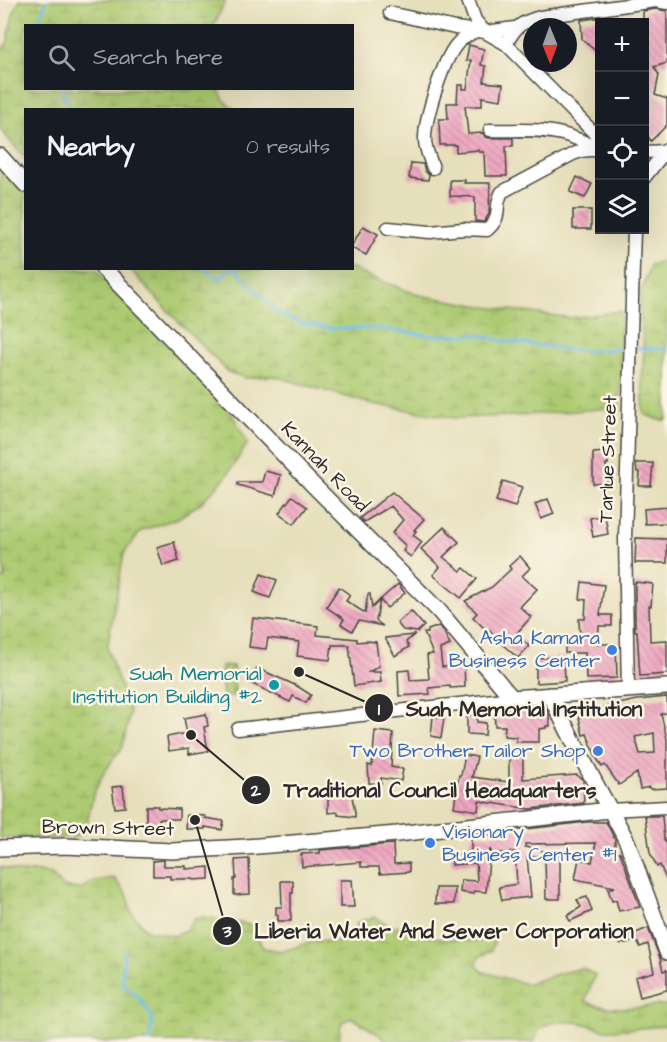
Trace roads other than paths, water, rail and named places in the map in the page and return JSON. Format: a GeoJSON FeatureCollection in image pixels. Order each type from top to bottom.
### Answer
{"type":"FeatureCollection","features":[{"type":"Feature","properties":{"kind":"street"},"geometry":{"type":"LineString","coordinates":[[468,0],[481,32],[506,44],[595,134]]}},
{"type":"Feature","properties":{"kind":"street"},"geometry":{"type":"LineString","coordinates":[[390,13],[481,32],[515,28],[540,17],[656,1],[667,3]]}},
{"type":"Feature","properties":{"kind":"street"},"geometry":{"type":"LineString","coordinates":[[506,44],[515,28]]}},
{"type":"Feature","properties":{"kind":"street"},"geometry":{"type":"LineString","coordinates":[[433,168],[427,151],[426,132],[436,87],[443,68],[459,41],[481,32]]}},
{"type":"Feature","properties":{"kind":"street"},"geometry":{"type":"LineString","coordinates":[[490,130],[531,130],[563,134],[595,148]]}},
{"type":"Feature","properties":{"kind":"street"},"geometry":{"type":"LineString","coordinates":[[388,228],[430,232],[463,229],[487,230],[496,220],[502,192],[573,154],[582,150],[595,150]]}},
{"type":"Feature","properties":{"kind":"street"},"geometry":{"type":"LineString","coordinates":[[649,152],[666,150]]}},
{"type":"Feature","properties":{"kind":"street"},"geometry":{"type":"LineString","coordinates":[[649,173],[666,150]]}},
{"type":"Feature","properties":{"kind":"street"},"geometry":{"type":"LineString","coordinates":[[0,156],[24,183]]}},
{"type":"Feature","properties":{"kind":"street","name":"Tarlue Street"},"geometry":{"type":"LineString","coordinates":[[628,690],[625,539],[634,234]]}},
{"type":"Feature","properties":{"kind":"street","name":"Kannah Road"},"geometry":{"type":"LineString","coordinates":[[105,270],[314,486],[439,611],[512,698]]}},
{"type":"Feature","properties":{"kind":"street"},"geometry":{"type":"LineString","coordinates":[[238,729],[512,698],[667,687]]}},
{"type":"Feature","properties":{"kind":"street"},"geometry":{"type":"LineString","coordinates":[[550,695],[628,844],[667,952]]}},
{"type":"Feature","properties":{"kind":"street"},"geometry":{"type":"LineString","coordinates":[[609,810],[667,807]]}},
{"type":"Feature","properties":{"kind":"street","name":"Brown Street"},"geometry":{"type":"LineString","coordinates":[[0,848],[64,846],[172,851],[246,847],[397,834],[609,810]]}},
{"type":"Feature","properties":{"kind":"waterway"},"geometry":{"type":"LineString","coordinates":[[37,24],[47,0]]}},
{"type":"Feature","properties":{"kind":"waterway"},"geometry":{"type":"LineString","coordinates":[[62,90],[71,108]]}},
{"type":"Feature","properties":{"kind":"waterway"},"geometry":{"type":"LineString","coordinates":[[205,270],[220,279],[228,270]]}},
{"type":"Feature","properties":{"kind":"waterway"},"geometry":{"type":"LineString","coordinates":[[236,270],[280,314],[303,324],[332,328],[386,329],[431,336],[480,335],[502,341],[575,350],[626,348]]}},
{"type":"Feature","properties":{"kind":"waterway"},"geometry":{"type":"LineString","coordinates":[[637,348],[667,349]]}},
{"type":"Feature","properties":{"kind":"waterway"},"geometry":{"type":"LineString","coordinates":[[124,951],[122,983],[140,999],[152,1017],[150,1042]]}},
{"type":"Feature","properties":{"kind":"place","name":"Asha Kamara Business Center"},"geometry":{"type":"Point","coordinates":[612,650]}},
{"type":"Feature","properties":{"kind":"place","name":"Suah Memorial Institution"},"geometry":{"type":"Point","coordinates":[299,672]}},
{"type":"Feature","properties":{"kind":"place","name":"Suah Memorial Institution Building #2"},"geometry":{"type":"Point","coordinates":[274,685]}},
{"type":"Feature","properties":{"kind":"place","name":"Traditional Council Headquarters"},"geometry":{"type":"Point","coordinates":[191,735]}},
{"type":"Feature","properties":{"kind":"place","name":"Two Brother Tailor Shop"},"geometry":{"type":"Point","coordinates":[598,751]}},
{"type":"Feature","properties":{"kind":"place","name":"Liberia Water And Sewer Corporation"},"geometry":{"type":"Point","coordinates":[195,820]}},
{"type":"Feature","properties":{"kind":"place","name":"Visionary Business Center #1"},"geometry":{"type":"Point","coordinates":[430,843]}}]}
